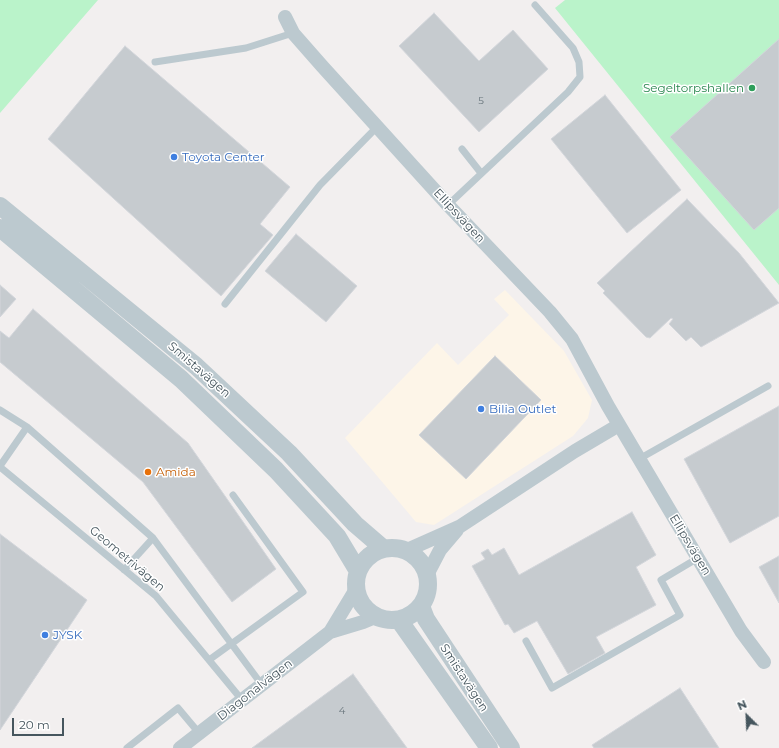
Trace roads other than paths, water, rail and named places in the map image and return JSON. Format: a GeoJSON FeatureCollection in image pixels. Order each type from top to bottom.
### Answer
{"type":"FeatureCollection","features":[{"type":"Feature","properties":{"kind":"street","name":"Ellipsvägen"},"geometry":{"type":"LineString","coordinates":[[285,17],[293,32],[322,66],[448,205],[550,312],[572,339],[619,425],[741,632],[764,662]]}},
{"type":"Feature","properties":{"kind":"street","name":"Smistavägen"},"geometry":{"type":"LineString","coordinates":[[0,206],[196,366],[289,453],[355,524],[384,549]]}},
{"type":"Feature","properties":{"kind":"street","name":"Smistavägen"},"geometry":{"type":"LineString","coordinates":[[0,228],[181,379],[276,470],[337,536],[358,571]]}},
{"type":"Feature","properties":{"kind":"street"},"geometry":{"type":"LineString","coordinates":[[405,551],[459,527],[575,451],[619,425]]}},
{"type":"Feature","properties":{"kind":"street"},"geometry":{"type":"LineString","coordinates":[[427,575],[440,550],[459,527]]}},
{"type":"Feature","properties":{"kind":"street"},"geometry":{"type":"LineString","coordinates":[[384,549],[405,551],[420,561],[427,575],[428,590],[421,606],[412,614],[399,620],[387,620],[375,616],[363,606],[356,590],[356,577],[358,571],[365,560],[374,553],[384,549]]}},
{"type":"Feature","properties":{"kind":"street","name":"Diagonalvägen"},"geometry":{"type":"LineString","coordinates":[[330,632],[356,590]]}},
{"type":"Feature","properties":{"kind":"street","name":"Smistavägen"},"geometry":{"type":"LineString","coordinates":[[421,606],[426,619],[511,748]]}},
{"type":"Feature","properties":{"kind":"street","name":"Diagonalvägen"},"geometry":{"type":"LineString","coordinates":[[180,748],[330,632],[375,616]]}},
{"type":"Feature","properties":{"kind":"street","name":"Smistavägen"},"geometry":{"type":"LineString","coordinates":[[399,620],[489,748]]}},
{"type":"Feature","properties":{"kind":"lane"},"geometry":{"type":"LineString","coordinates":[[448,205],[568,92],[580,77],[579,62],[573,48],[535,5]]}},
{"type":"Feature","properties":{"kind":"lane"},"geometry":{"type":"LineString","coordinates":[[156,62],[246,48],[293,32]]}},
{"type":"Feature","properties":{"kind":"lane"},"geometry":{"type":"LineString","coordinates":[[225,304],[320,185],[378,126]]}},
{"type":"Feature","properties":{"kind":"lane"},"geometry":{"type":"LineString","coordinates":[[462,149],[482,173]]}},
{"type":"Feature","properties":{"kind":"lane"},"geometry":{"type":"LineString","coordinates":[[639,459],[768,386]]}},
{"type":"Feature","properties":{"kind":"lane"},"geometry":{"type":"LineString","coordinates":[[0,410],[27,427],[153,538],[230,644],[262,685]]}},
{"type":"Feature","properties":{"kind":"lane"},"geometry":{"type":"LineString","coordinates":[[0,466],[27,427]]}},
{"type":"Feature","properties":{"kind":"lane","name":"Geometrivägen"},"geometry":{"type":"LineString","coordinates":[[0,466],[156,596],[242,700]]}},
{"type":"Feature","properties":{"kind":"lane"},"geometry":{"type":"LineString","coordinates":[[209,660],[303,592],[233,495]]}},
{"type":"Feature","properties":{"kind":"lane"},"geometry":{"type":"LineString","coordinates":[[124,570],[153,538]]}},
{"type":"Feature","properties":{"kind":"lane"},"geometry":{"type":"LineString","coordinates":[[526,641],[552,688],[680,615],[661,580],[698,558]]}},
{"type":"Feature","properties":{"kind":"lane"},"geometry":{"type":"LineString","coordinates":[[127,748],[178,708],[199,733]]}},
{"type":"Feature","properties":{"kind":"place","name":"Segeltorpshallen"},"geometry":{"type":"Point","coordinates":[752,88]}},
{"type":"Feature","properties":{"kind":"place","name":"Toyota Center"},"geometry":{"type":"Point","coordinates":[174,157]}},
{"type":"Feature","properties":{"kind":"place","name":"Bilia Outlet"},"geometry":{"type":"Point","coordinates":[481,409]}},
{"type":"Feature","properties":{"kind":"place","name":"Amida"},"geometry":{"type":"Point","coordinates":[148,472]}},
{"type":"Feature","properties":{"kind":"place","name":"JYSK"},"geometry":{"type":"Point","coordinates":[45,635]}}]}
